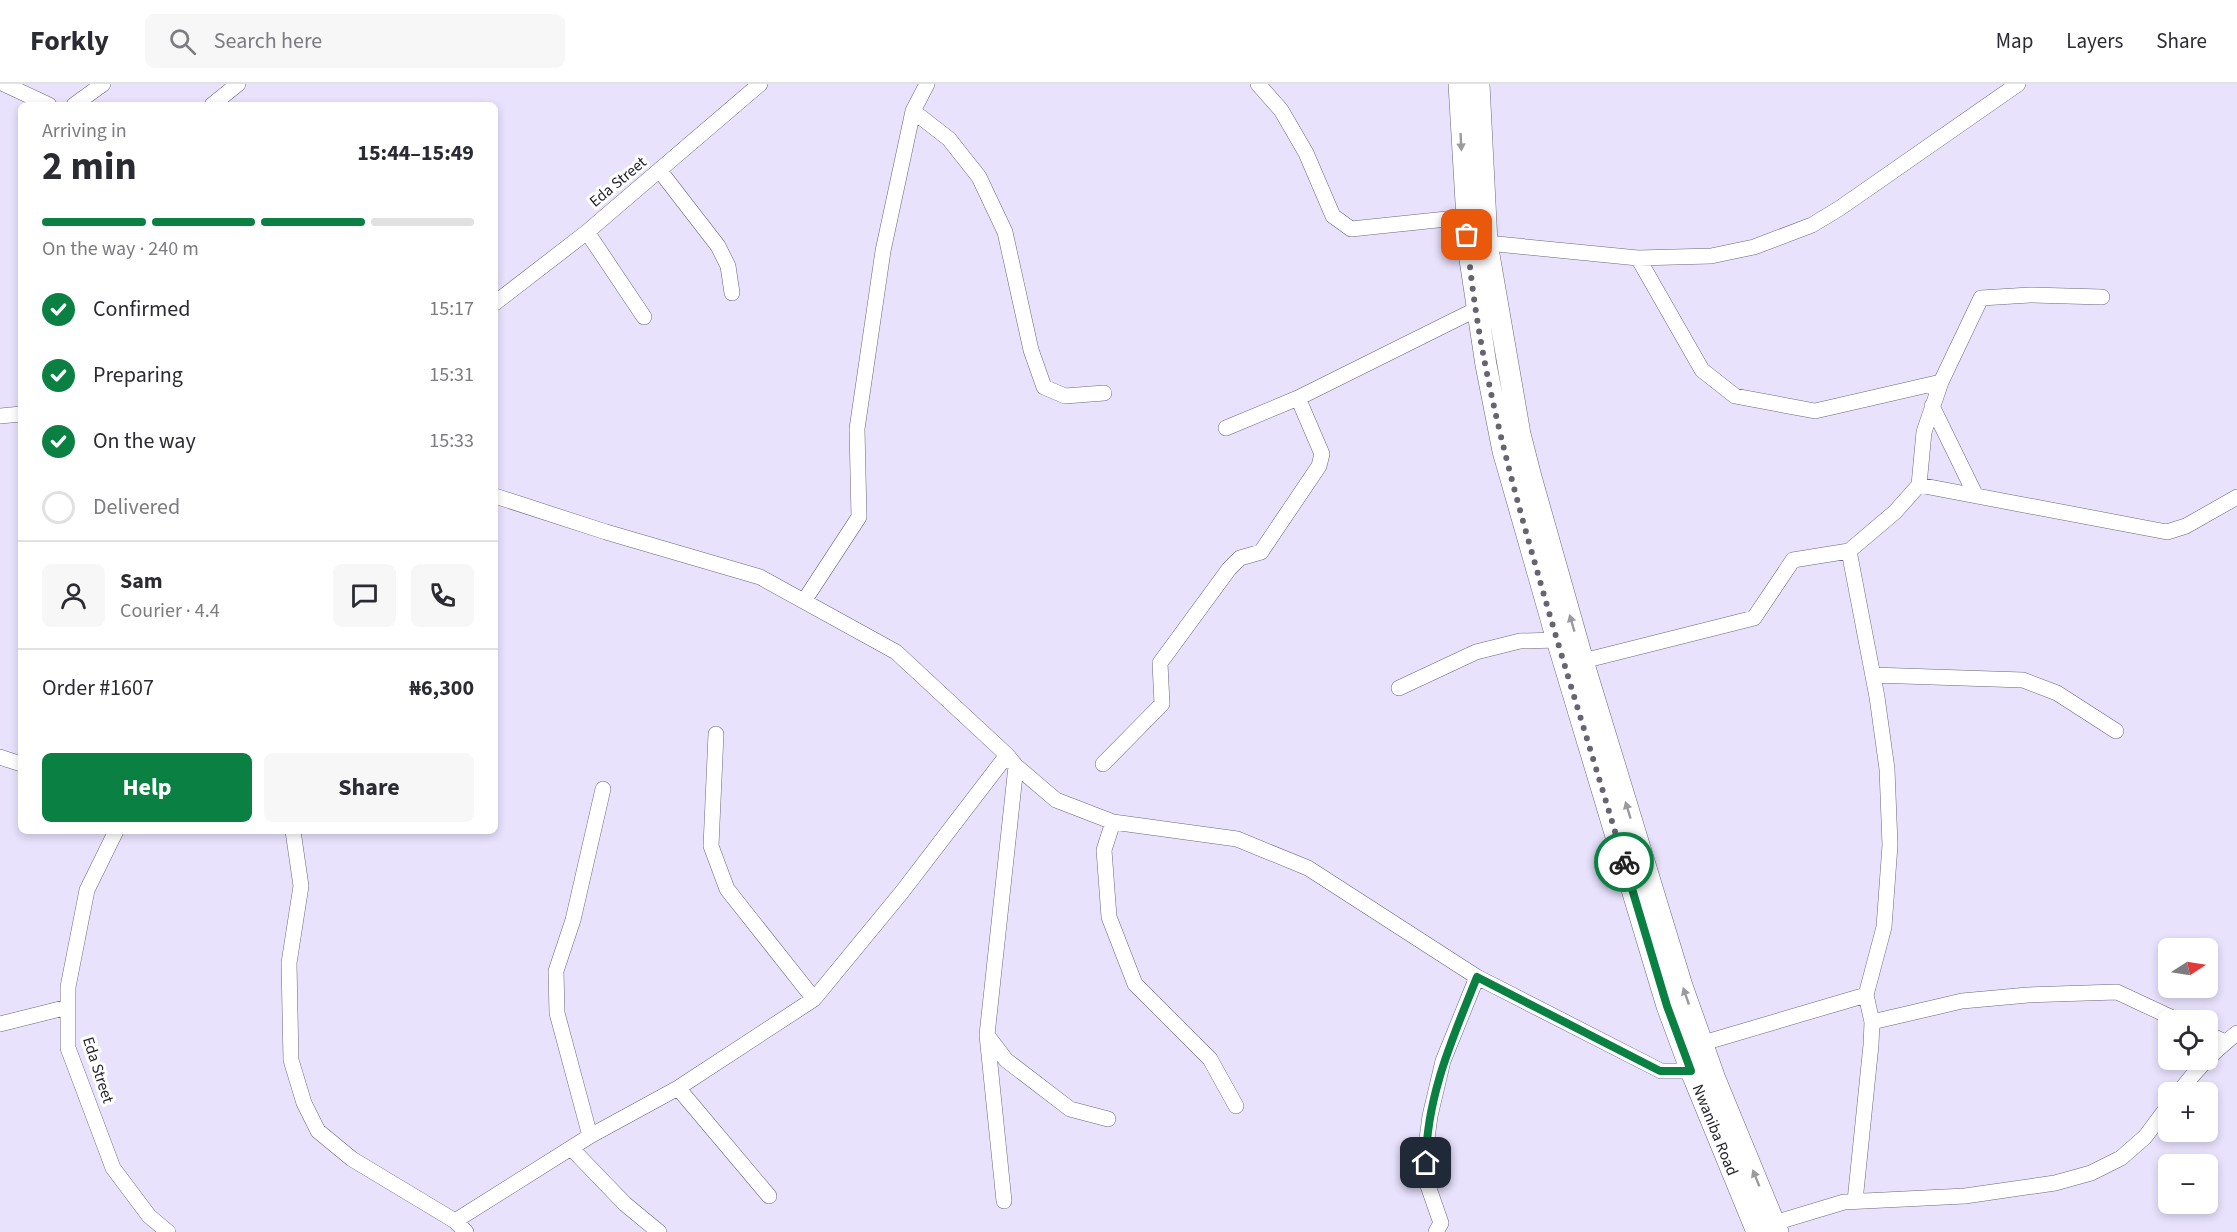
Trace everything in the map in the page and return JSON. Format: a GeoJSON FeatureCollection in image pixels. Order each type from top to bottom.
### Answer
{"type":"FeatureCollection","features":[{"type":"Feature","properties":{"kind":"main road","name":"Nwaniba Road"},"geometry":{"type":"LineString","coordinates":[[1459,84],[1466,217],[1477,309],[1503,451],[1667,1006],[1692,1046],[1691,1071],[1770,1229]]}},
{"type":"Feature","properties":{"kind":"main road"},"geometry":{"type":"LineString","coordinates":[[1479,84],[1487,243],[1520,434],[1546,535],[1692,1046],[1770,1229]]}},
{"type":"Feature","properties":{"kind":"street"},"geometry":{"type":"LineString","coordinates":[[4,84],[43,102]]}},
{"type":"Feature","properties":{"kind":"street"},"geometry":{"type":"LineString","coordinates":[[78,102],[103,84]]}},
{"type":"Feature","properties":{"kind":"street"},"geometry":{"type":"LineString","coordinates":[[216,102],[238,84]]}},
{"type":"Feature","properties":{"kind":"street","name":"Eda Street"},"geometry":{"type":"LineString","coordinates":[[498,301],[587,232],[760,84]]}},
{"type":"Feature","properties":{"kind":"street"},"geometry":{"type":"LineString","coordinates":[[804,601],[860,517],[857,429],[883,251],[913,111],[927,84]]}},
{"type":"Feature","properties":{"kind":"street"},"geometry":{"type":"LineString","coordinates":[[1258,84],[1281,110],[1306,153],[1333,216],[1351,229],[1466,217]]}},
{"type":"Feature","properties":{"kind":"street"},"geometry":{"type":"LineString","coordinates":[[1487,243],[1638,258],[1711,256],[1754,247],[1812,225],[1840,208],[2018,84]]}},
{"type":"Feature","properties":{"kind":"street"},"geometry":{"type":"LineString","coordinates":[[913,111],[949,140],[979,177],[1005,232],[1030,350],[1044,387],[1065,396],[1104,393]]}},
{"type":"Feature","properties":{"kind":"street"},"geometry":{"type":"LineString","coordinates":[[660,171],[718,246],[728,266],[732,293]]}},
{"type":"Feature","properties":{"kind":"street"},"geometry":{"type":"LineString","coordinates":[[587,232],[644,317]]}},
{"type":"Feature","properties":{"kind":"street"},"geometry":{"type":"LineString","coordinates":[[1638,258],[1702,370],[1735,396],[1815,411],[1941,382]]}},
{"type":"Feature","properties":{"kind":"street"},"geometry":{"type":"LineString","coordinates":[[1583,660],[1754,618],[1793,561],[1849,551],[1895,512],[1919,485],[1923,432],[1941,382],[1981,298],[2102,297]]}},
{"type":"Feature","properties":{"kind":"street"},"geometry":{"type":"LineString","coordinates":[[1226,428],[1298,398],[1477,309]]}},
{"type":"Feature","properties":{"kind":"street"},"geometry":{"type":"LineString","coordinates":[[1103,764],[1162,704],[1160,663],[1229,569],[1239,559],[1261,552],[1319,466],[1322,454],[1298,398]]}},
{"type":"Feature","properties":{"kind":"street"},"geometry":{"type":"LineString","coordinates":[[1932,406],[1976,496]]}},
{"type":"Feature","properties":{"kind":"street"},"geometry":{"type":"LineString","coordinates":[[0,416],[18,414]]}},
{"type":"Feature","properties":{"kind":"street"},"geometry":{"type":"LineString","coordinates":[[1919,485],[2168,532],[2186,526],[2237,497]]}},
{"type":"Feature","properties":{"kind":"street"},"geometry":{"type":"LineString","coordinates":[[498,497],[606,532],[760,577],[896,652],[1056,800],[1113,822],[1237,839],[1308,868],[1477,977],[1660,1071],[1691,1071]]}},
{"type":"Feature","properties":{"kind":"street"},"geometry":{"type":"LineString","coordinates":[[1849,551],[1873,675],[1887,769],[1890,845],[1884,927],[1866,995],[1872,1022],[1855,1201]]}},
{"type":"Feature","properties":{"kind":"street"},"geometry":{"type":"LineString","coordinates":[[1399,688],[1476,652],[1520,641],[1557,640]]}},
{"type":"Feature","properties":{"kind":"street"},"geometry":{"type":"LineString","coordinates":[[1873,675],[2023,681],[2057,693],[2116,731]]}},
{"type":"Feature","properties":{"kind":"street"},"geometry":{"type":"LineString","coordinates":[[716,734],[711,846],[727,890],[814,999]]}},
{"type":"Feature","properties":{"kind":"street"},"geometry":{"type":"LineString","coordinates":[[0,757],[18,763]]}},
{"type":"Feature","properties":{"kind":"street"},"geometry":{"type":"LineString","coordinates":[[293,834],[300,886],[290,963],[291,1060],[304,1103],[318,1131],[352,1159],[461,1226],[571,1148],[678,1088],[814,999],[1012,760]]}},
{"type":"Feature","properties":{"kind":"street"},"geometry":{"type":"LineString","coordinates":[[1004,1201],[987,1035],[1012,760]]}},
{"type":"Feature","properties":{"kind":"street"},"geometry":{"type":"LineString","coordinates":[[590,1136],[556,1013],[556,971],[573,920],[603,789]]}},
{"type":"Feature","properties":{"kind":"street"},"geometry":{"type":"LineString","coordinates":[[1113,822],[1104,850],[1109,917],[1136,984],[1210,1059],[1236,1106]]}},
{"type":"Feature","properties":{"kind":"street","name":"Eda Street"},"geometry":{"type":"LineString","coordinates":[[115,834],[87,890],[68,987],[68,1048],[113,1168],[149,1216],[168,1232]]}},
{"type":"Feature","properties":{"kind":"street"},"geometry":{"type":"LineString","coordinates":[[1436,1232],[1441,1223],[1426,1180],[1426,1146],[1430,1116],[1443,1061],[1477,977]]}},
{"type":"Feature","properties":{"kind":"street"},"geometry":{"type":"LineString","coordinates":[[1872,1022],[1962,1001],[2028,995],[2117,992],[2158,1011]]}},
{"type":"Feature","properties":{"kind":"street"},"geometry":{"type":"LineString","coordinates":[[1692,1046],[1866,995]]}},
{"type":"Feature","properties":{"kind":"street"},"geometry":{"type":"LineString","coordinates":[[0,1024],[68,1007]]}},
{"type":"Feature","properties":{"kind":"street"},"geometry":{"type":"LineString","coordinates":[[987,1035],[1006,1059],[1070,1109],[1108,1119]]}},
{"type":"Feature","properties":{"kind":"street"},"geometry":{"type":"LineString","coordinates":[[2187,1082],[2231,1038]]}},
{"type":"Feature","properties":{"kind":"street"},"geometry":{"type":"LineString","coordinates":[[678,1088],[769,1196]]}},
{"type":"Feature","properties":{"kind":"street"},"geometry":{"type":"LineString","coordinates":[[1770,1229],[1844,1202],[1965,1196],[2055,1183],[2091,1173],[2121,1158],[2145,1137],[2158,1120]]}},
{"type":"Feature","properties":{"kind":"street"},"geometry":{"type":"LineString","coordinates":[[571,1148],[626,1204],[659,1232]]}},
{"type":"Feature","properties":{"kind":"way so far"},"geometry":{"type":"LineString","coordinates":[[1467,235],[1473,289],[1503,451],[1624,862]]}},
{"type":"Feature","properties":{"kind":"route"},"geometry":{"type":"LineString","coordinates":[[1426,1163],[1430,1116],[1443,1061],[1477,977],[1660,1071],[1691,1071],[1667,1006],[1624,862]]}}]}
